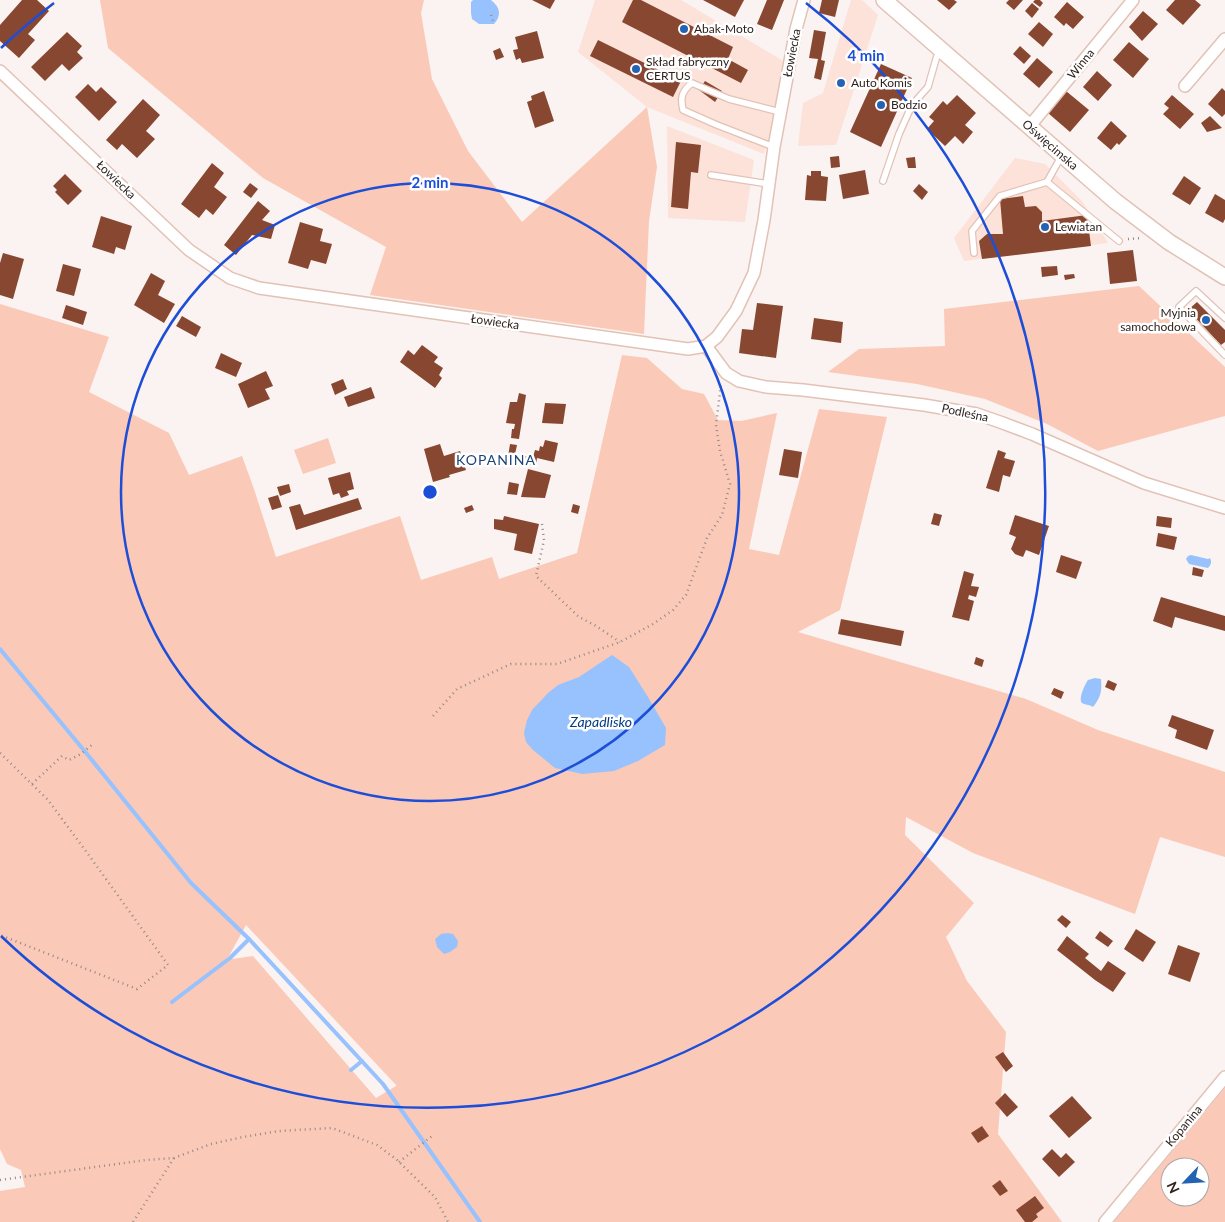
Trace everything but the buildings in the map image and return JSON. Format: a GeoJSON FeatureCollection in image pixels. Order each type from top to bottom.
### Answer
{"type":"FeatureCollection","features":[{"type":"Feature","properties":{"kind":"street","name":"Łowiecka"},"geometry":{"type":"LineString","coordinates":[[0,71],[188,250],[230,278],[259,288],[688,349],[706,346],[718,337],[736,311],[754,273],[780,112],[796,29],[804,0]]}},
{"type":"Feature","properties":{"kind":"street","name":"Oświęcimska"},"geometry":{"type":"LineString","coordinates":[[884,0],[1115,201],[1169,242],[1225,277]]}},
{"type":"Feature","properties":{"kind":"street","name":"Winna"},"geometry":{"type":"LineString","coordinates":[[1029,127],[1133,0]]}},
{"type":"Feature","properties":{"kind":"street"},"geometry":{"type":"LineString","coordinates":[[1185,86],[1225,39]]}},
{"type":"Feature","properties":{"kind":"street","name":"Podleśna"},"geometry":{"type":"LineString","coordinates":[[706,346],[721,378],[766,387],[924,405],[977,414],[1032,434],[1144,483],[1225,508]]}},
{"type":"Feature","properties":{"kind":"street","name":"Kopanina"},"geometry":{"type":"LineString","coordinates":[[1105,1222],[1225,1077]]}},
{"type":"Feature","properties":{"kind":"lane"},"geometry":{"type":"LineString","coordinates":[[884,181],[899,134],[912,105],[928,87],[940,49]]}},
{"type":"Feature","properties":{"kind":"lane"},"geometry":{"type":"LineString","coordinates":[[774,146],[683,110],[681,100],[686,88],[692,82],[729,99],[780,112]]}},
{"type":"Feature","properties":{"kind":"lane"},"geometry":{"type":"LineString","coordinates":[[974,254],[972,231],[1000,196],[1047,182],[1062,155]]}},
{"type":"Feature","properties":{"kind":"lane"},"geometry":{"type":"LineString","coordinates":[[711,175],[769,184]]}},
{"type":"Feature","properties":{"kind":"lane"},"geometry":{"type":"LineString","coordinates":[[1047,182],[1119,241]]}},
{"type":"Feature","properties":{"kind":"lane"},"geometry":{"type":"LineString","coordinates":[[1225,318],[1196,291],[1179,307],[1225,355]]}},
{"type":"Feature","properties":{"kind":"path"},"geometry":{"type":"LineString","coordinates":[[491,15],[494,24]]}},
{"type":"Feature","properties":{"kind":"path"},"geometry":{"type":"LineString","coordinates":[[1119,241],[1144,238]]}},
{"type":"Feature","properties":{"kind":"path"},"geometry":{"type":"LineString","coordinates":[[433,716],[457,689],[511,664],[558,664],[620,642],[653,624],[673,610],[686,595],[706,538],[722,515],[730,484],[720,451],[716,425],[721,378]]}},
{"type":"Feature","properties":{"kind":"path"},"geometry":{"type":"LineString","coordinates":[[542,524],[544,540],[536,576],[579,617],[620,642]]}},
{"type":"Feature","properties":{"kind":"path"},"geometry":{"type":"LineString","coordinates":[[32,784],[62,756],[68,760],[82,754],[92,744]]}},
{"type":"Feature","properties":{"kind":"path"},"geometry":{"type":"LineString","coordinates":[[0,753],[48,800],[168,964],[137,989],[0,935]]}},
{"type":"Feature","properties":{"kind":"path"},"geometry":{"type":"LineString","coordinates":[[0,1180],[146,1160],[174,1158],[211,1144],[279,1131],[332,1128],[377,1145],[399,1162],[435,1197],[448,1222]]}},
{"type":"Feature","properties":{"kind":"path"},"geometry":{"type":"LineString","coordinates":[[399,1162],[432,1136]]}},
{"type":"Feature","properties":{"kind":"path"},"geometry":{"type":"LineString","coordinates":[[133,1222],[174,1158]]}},
{"type":"Feature","properties":{"kind":"shaded area"},"geometry":{"type":"Polygon","coordinates":[[[100,0],[424,0],[421,13],[432,79],[468,151],[522,222],[647,107],[657,167],[649,221],[644,334],[370,295],[386,247],[263,178],[108,48],[100,0]]]}},
{"type":"Feature","properties":{"kind":"shaded area"},"geometry":{"type":"Polygon","coordinates":[[[595,0],[681,0],[790,65],[764,154],[647,107],[578,52],[595,0]]]}},
{"type":"Feature","properties":{"kind":"shaded area"},"geometry":{"type":"Polygon","coordinates":[[[851,0],[862,0],[878,15],[836,145],[798,146],[803,103],[823,93],[851,0]]]}},
{"type":"Feature","properties":{"kind":"shaded area"},"geometry":{"type":"Polygon","coordinates":[[[667,126],[754,160],[745,222],[668,218],[667,126]]]}},
{"type":"Feature","properties":{"kind":"shaded area","name":"Lewiatan"},"geometry":{"type":"Polygon","coordinates":[[[1015,158],[1045,164],[1082,201],[1108,243],[964,261],[954,238],[1015,158]]]}},
{"type":"Feature","properties":{"kind":"shaded area"},"geometry":{"type":"Polygon","coordinates":[[[1139,286],[1225,367],[1225,416],[1098,451],[1047,424],[985,399],[917,384],[828,372],[859,349],[945,346],[944,309],[1139,286]]]}},
{"type":"Feature","properties":{"kind":"shaded area"},"geometry":{"type":"Polygon","coordinates":[[[0,304],[109,337],[89,392],[169,433],[189,475],[242,456],[276,557],[400,516],[421,580],[492,557],[499,579],[577,553],[622,355],[647,358],[682,389],[704,394],[718,420],[741,421],[777,413],[749,549],[779,555],[819,409],[887,417],[840,610],[798,632],[1026,699],[1098,730],[1225,772],[1225,857],[1160,837],[1135,914],[973,853],[906,817],[905,835],[974,903],[946,937],[967,981],[1006,1032],[998,1134],[1062,1222],[0,1222],[0,1191],[25,1187],[21,1170],[7,1164],[0,1149],[0,304]],[[246,925],[225,960],[253,956],[376,1098],[396,1085],[246,925]]]}},
{"type":"Feature","properties":{"kind":"shaded area"},"geometry":{"type":"Polygon","coordinates":[[[328,438],[336,463],[303,474],[294,450],[328,438]]]}},
{"type":"Feature","properties":{"kind":"shaded area"},"geometry":{"type":"Polygon","coordinates":[[[1225,1088],[1225,1222],[1114,1222],[1160,1166],[1160,1207],[1210,1207],[1210,1157],[1168,1157],[1225,1088]]]}},
{"type":"Feature","properties":{"kind":"water"},"geometry":{"type":"Polygon","coordinates":[[[473,0],[491,0],[494,3],[498,8],[499,14],[494,24],[479,24],[472,19],[471,2],[473,0]]]}},
{"type":"Feature","properties":{"kind":"water"},"geometry":{"type":"Polygon","coordinates":[[[1191,555],[1210,558],[1210,565],[1208,568],[1189,564],[1186,559],[1191,555]]]}},
{"type":"Feature","properties":{"kind":"water","name":"Zapadlisko"},"geometry":{"type":"Polygon","coordinates":[[[612,655],[629,667],[648,697],[666,728],[665,745],[638,761],[614,771],[582,774],[555,768],[526,742],[524,733],[532,710],[558,685],[579,677],[612,655]]]}},
{"type":"Feature","properties":{"kind":"water"},"geometry":{"type":"Polygon","coordinates":[[[1101,679],[1101,687],[1098,700],[1093,707],[1082,703],[1081,695],[1088,680],[1101,679]]]}},
{"type":"Feature","properties":{"kind":"water"},"geometry":{"type":"Polygon","coordinates":[[[441,934],[453,934],[458,941],[457,947],[444,954],[437,947],[435,939],[441,934]]]}},
{"type":"Feature","properties":{"kind":"waterway"},"geometry":{"type":"LineString","coordinates":[[0,649],[191,883],[249,939],[383,1084],[480,1222]]}},
{"type":"Feature","properties":{"kind":"waterway"},"geometry":{"type":"LineString","coordinates":[[172,1002],[230,958],[249,939]]}},
{"type":"Feature","properties":{"kind":"waterway"},"geometry":{"type":"LineString","coordinates":[[351,1070],[362,1061]]}},
{"type":"Feature","properties":{"kind":"place","name":"Abak-Moto"},"geometry":{"type":"Point","coordinates":[684,29]}},
{"type":"Feature","properties":{"kind":"place","name":"Skład fabryczny CERTUS"},"geometry":{"type":"Point","coordinates":[636,69]}},
{"type":"Feature","properties":{"kind":"place","name":"Auto Komis"},"geometry":{"type":"Point","coordinates":[841,83]}},
{"type":"Feature","properties":{"kind":"place","name":"Bodzio"},"geometry":{"type":"Point","coordinates":[881,105]}},
{"type":"Feature","properties":{"kind":"place","name":"Lewiatan"},"geometry":{"type":"Point","coordinates":[1045,227]}},
{"type":"Feature","properties":{"kind":"place","name":"Myjnia samochodowa"},"geometry":{"type":"Point","coordinates":[1206,320]}},
{"type":"Feature","properties":{"kind":"district","name":"KOPANINA"},"geometry":{"type":"Point","coordinates":[496,460]}}]}
